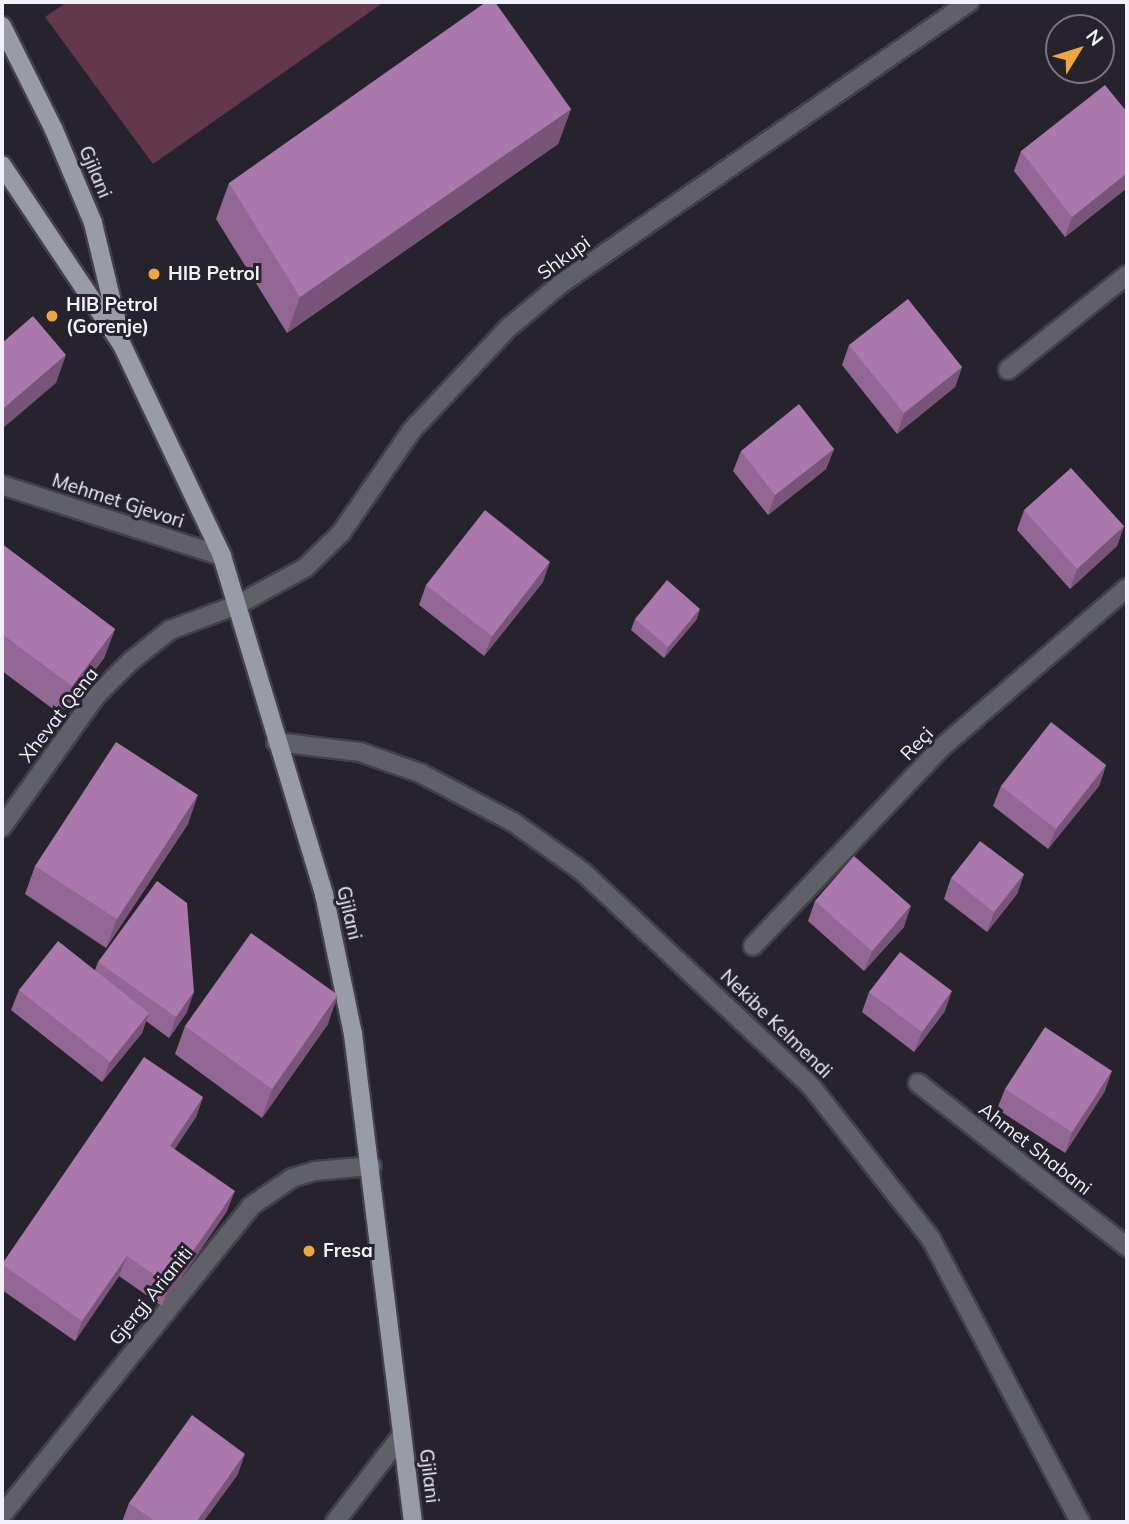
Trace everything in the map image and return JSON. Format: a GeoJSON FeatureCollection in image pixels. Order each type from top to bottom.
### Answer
{"type":"FeatureCollection","features":[{"type":"Feature","properties":{"kind":"main road","name":"Gjilani"},"geometry":{"type":"LineString","coordinates":[[2,26],[54,130],[93,223],[122,345]]}},
{"type":"Feature","properties":{"kind":"main road","name":"Gjilani"},"geometry":{"type":"LineString","coordinates":[[2,165],[122,345],[222,556],[237,604],[276,742],[324,894],[354,1034],[414,1522]]}},
{"type":"Feature","properties":{"kind":"street","name":"Shkupi"},"geometry":{"type":"LineString","coordinates":[[237,604],[305,568],[341,533],[412,430],[508,328],[562,283],[970,2]]}},
{"type":"Feature","properties":{"kind":"street"},"geometry":{"type":"LineString","coordinates":[[1008,370],[1127,275]]}},
{"type":"Feature","properties":{"kind":"street","name":"Mehmet Gjevori"},"geometry":{"type":"LineString","coordinates":[[2,485],[222,556]]}},
{"type":"Feature","properties":{"kind":"street","name":"Reçi"},"geometry":{"type":"LineString","coordinates":[[753,946],[942,747],[1127,587]]}},
{"type":"Feature","properties":{"kind":"street","name":"Xhevat Qena"},"geometry":{"type":"LineString","coordinates":[[2,827],[95,697],[131,661],[170,630],[237,604]]}},
{"type":"Feature","properties":{"kind":"street","name":"Nekibe Kelmendi"},"geometry":{"type":"LineString","coordinates":[[276,742],[360,752],[420,774],[513,822],[583,872],[810,1085],[931,1239],[1080,1522]]}},
{"type":"Feature","properties":{"kind":"street","name":"Ahmet Shabani"},"geometry":{"type":"LineString","coordinates":[[918,1083],[1127,1247]]}},
{"type":"Feature","properties":{"kind":"street","name":"Gjergj Arianiti"},"geometry":{"type":"LineString","coordinates":[[2,1515],[251,1206],[292,1178],[315,1171],[372,1166]]}},
{"type":"Feature","properties":{"kind":"street"},"geometry":{"type":"LineString","coordinates":[[335,1522],[402,1435]]}},
{"type":"Feature","properties":{"kind":"shaded area"},"geometry":{"type":"Polygon","coordinates":[[[67,2],[384,2],[153,164],[45,17],[67,2]]]}},
{"type":"Feature","properties":{"kind":"building"},"geometry":{"type":"Polygon","coordinates":[[[486,2],[495,2],[571,109],[300,297],[229,183],[486,2]]]}},
{"type":"Feature","properties":{"kind":"building"},"geometry":{"type":"Polygon","coordinates":[[[1105,85],[1127,112],[1127,173],[1072,217],[1021,151],[1105,85]]]}},
{"type":"Feature","properties":{"kind":"building"},"geometry":{"type":"Polygon","coordinates":[[[908,299],[962,367],[904,413],[849,345],[908,299]]]}},
{"type":"Feature","properties":{"kind":"building"},"geometry":{"type":"Polygon","coordinates":[[[33,316],[66,355],[2,410],[2,343],[33,316]]]}},
{"type":"Feature","properties":{"kind":"building"},"geometry":{"type":"Polygon","coordinates":[[[799,404],[834,449],[775,495],[741,451],[799,404]]]}},
{"type":"Feature","properties":{"kind":"building"},"geometry":{"type":"Polygon","coordinates":[[[1071,468],[1124,526],[1077,569],[1024,510],[1071,468]]]}},
{"type":"Feature","properties":{"kind":"building"},"geometry":{"type":"Polygon","coordinates":[[[485,510],[550,562],[492,636],[426,585],[485,510]]]}},
{"type":"Feature","properties":{"kind":"building"},"geometry":{"type":"Polygon","coordinates":[[[2,544],[115,629],[72,686],[2,634],[2,544]]]}},
{"type":"Feature","properties":{"kind":"building"},"geometry":{"type":"Polygon","coordinates":[[[667,580],[700,609],[668,647],[635,619],[667,580]]]}},
{"type":"Feature","properties":{"kind":"building"},"geometry":{"type":"Polygon","coordinates":[[[1051,722],[1106,765],[1056,829],[1001,786],[1051,722]]]}},
{"type":"Feature","properties":{"kind":"building"},"geometry":{"type":"Polygon","coordinates":[[[116,742],[198,795],[117,919],[35,866],[116,742]]]}},
{"type":"Feature","properties":{"kind":"building"},"geometry":{"type":"Polygon","coordinates":[[[980,841],[1024,874],[994,912],[951,878],[980,841]]]}},
{"type":"Feature","properties":{"kind":"building"},"geometry":{"type":"Polygon","coordinates":[[[854,856],[911,906],[872,951],[815,901],[854,856]]]}},
{"type":"Feature","properties":{"kind":"building"},"geometry":{"type":"Polygon","coordinates":[[[157,881],[187,903],[194,992],[176,1017],[98,962],[157,881]]]}},
{"type":"Feature","properties":{"kind":"building"},"geometry":{"type":"Polygon","coordinates":[[[251,933],[338,995],[272,1089],[185,1026],[251,933]]]}},
{"type":"Feature","properties":{"kind":"building"},"geometry":{"type":"Polygon","coordinates":[[[58,941],[149,1013],[110,1062],[19,990],[58,941]]]}},
{"type":"Feature","properties":{"kind":"building"},"geometry":{"type":"Polygon","coordinates":[[[900,952],[952,991],[922,1032],[869,992],[900,952]]]}},
{"type":"Feature","properties":{"kind":"building"},"geometry":{"type":"Polygon","coordinates":[[[1045,1027],[1112,1071],[1072,1132],[1005,1089],[1045,1027]]]}},
{"type":"Feature","properties":{"kind":"building"},"geometry":{"type":"Polygon","coordinates":[[[144,1057],[203,1097],[170,1146],[235,1191],[169,1285],[127,1256],[82,1321],[2,1264],[144,1057]]]}},
{"type":"Feature","properties":{"kind":"building"},"geometry":{"type":"Polygon","coordinates":[[[192,1415],[245,1454],[196,1522],[156,1522],[129,1503],[192,1415]]]}},
{"type":"Feature","properties":{"kind":"place","name":"HIB Petrol"},"geometry":{"type":"Point","coordinates":[154,274]}},
{"type":"Feature","properties":{"kind":"place","name":"HIB Petrol (Gorenje)"},"geometry":{"type":"Point","coordinates":[52,316]}},
{"type":"Feature","properties":{"kind":"place","name":"Fresa"},"geometry":{"type":"Point","coordinates":[309,1251]}}]}
